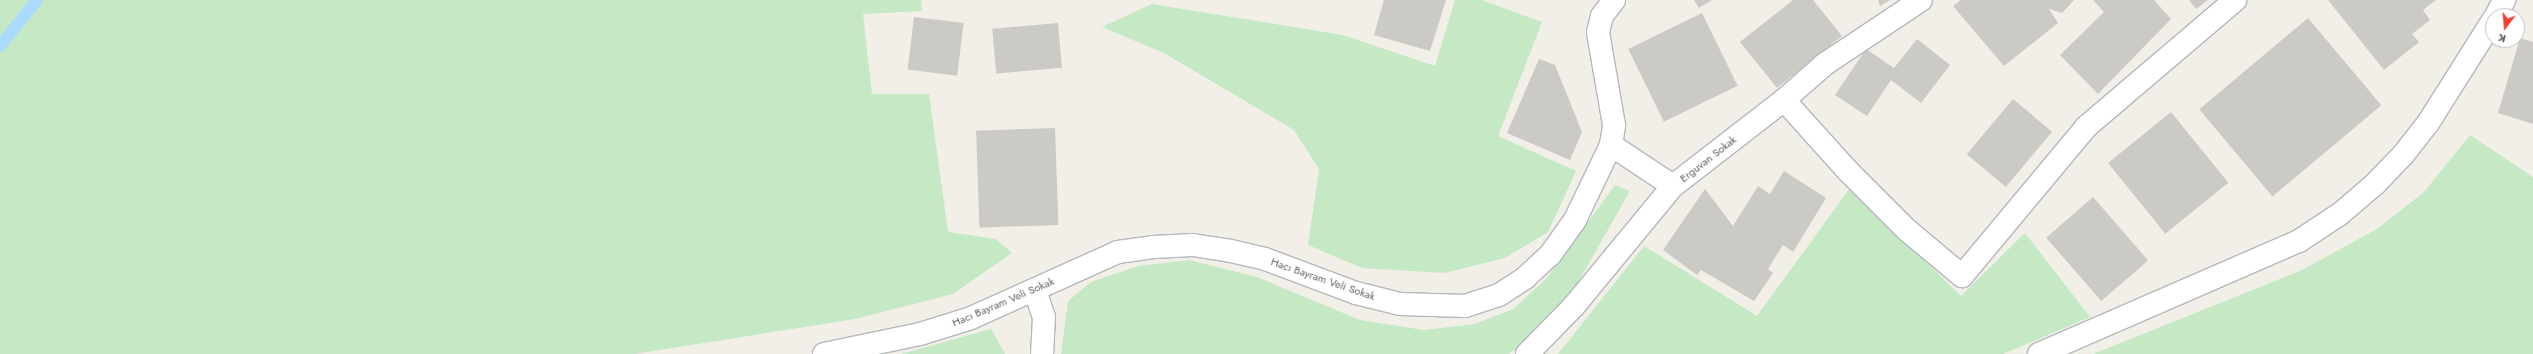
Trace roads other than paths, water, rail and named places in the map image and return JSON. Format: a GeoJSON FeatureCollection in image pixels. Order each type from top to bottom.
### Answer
{"type":"FeatureCollection","features":[{"type":"Feature","properties":{"kind":"street","name":"Hacı Bayram Veli Sokak"},"geometry":{"type":"LineString","coordinates":[[824,354],[920,334],[971,318],[1118,252],[1193,245],[1265,259],[1356,293],[1400,304],[1465,306],[1499,295],[1525,278],[1550,255],[1575,220],[1611,145],[1614,125],[1598,32],[1602,16],[1614,0]]}},
{"type":"Feature","properties":{"kind":"street","name":"Erguvan Sokak"},"geometry":{"type":"LineString","coordinates":[[1527,354],[1574,306],[1673,186],[1784,100],[1831,60],[1921,0]]}},
{"type":"Feature","properties":{"kind":"street"},"geometry":{"type":"LineString","coordinates":[[1784,100],[1848,171],[1907,230],[1962,276],[2086,127],[2235,0]]}},
{"type":"Feature","properties":{"kind":"street"},"geometry":{"type":"LineString","coordinates":[[2039,354],[2299,241],[2340,214],[2375,184],[2412,144],[2428,123],[2485,33]]}},
{"type":"Feature","properties":{"kind":"street"},"geometry":{"type":"LineString","coordinates":[[1611,145],[1673,186]]}},
{"type":"Feature","properties":{"kind":"street"},"geometry":{"type":"LineString","coordinates":[[1035,290],[1044,317],[1042,354]]}},
{"type":"Feature","properties":{"kind":"waterway"},"geometry":{"type":"LineString","coordinates":[[0,46],[37,0]]}}]}
